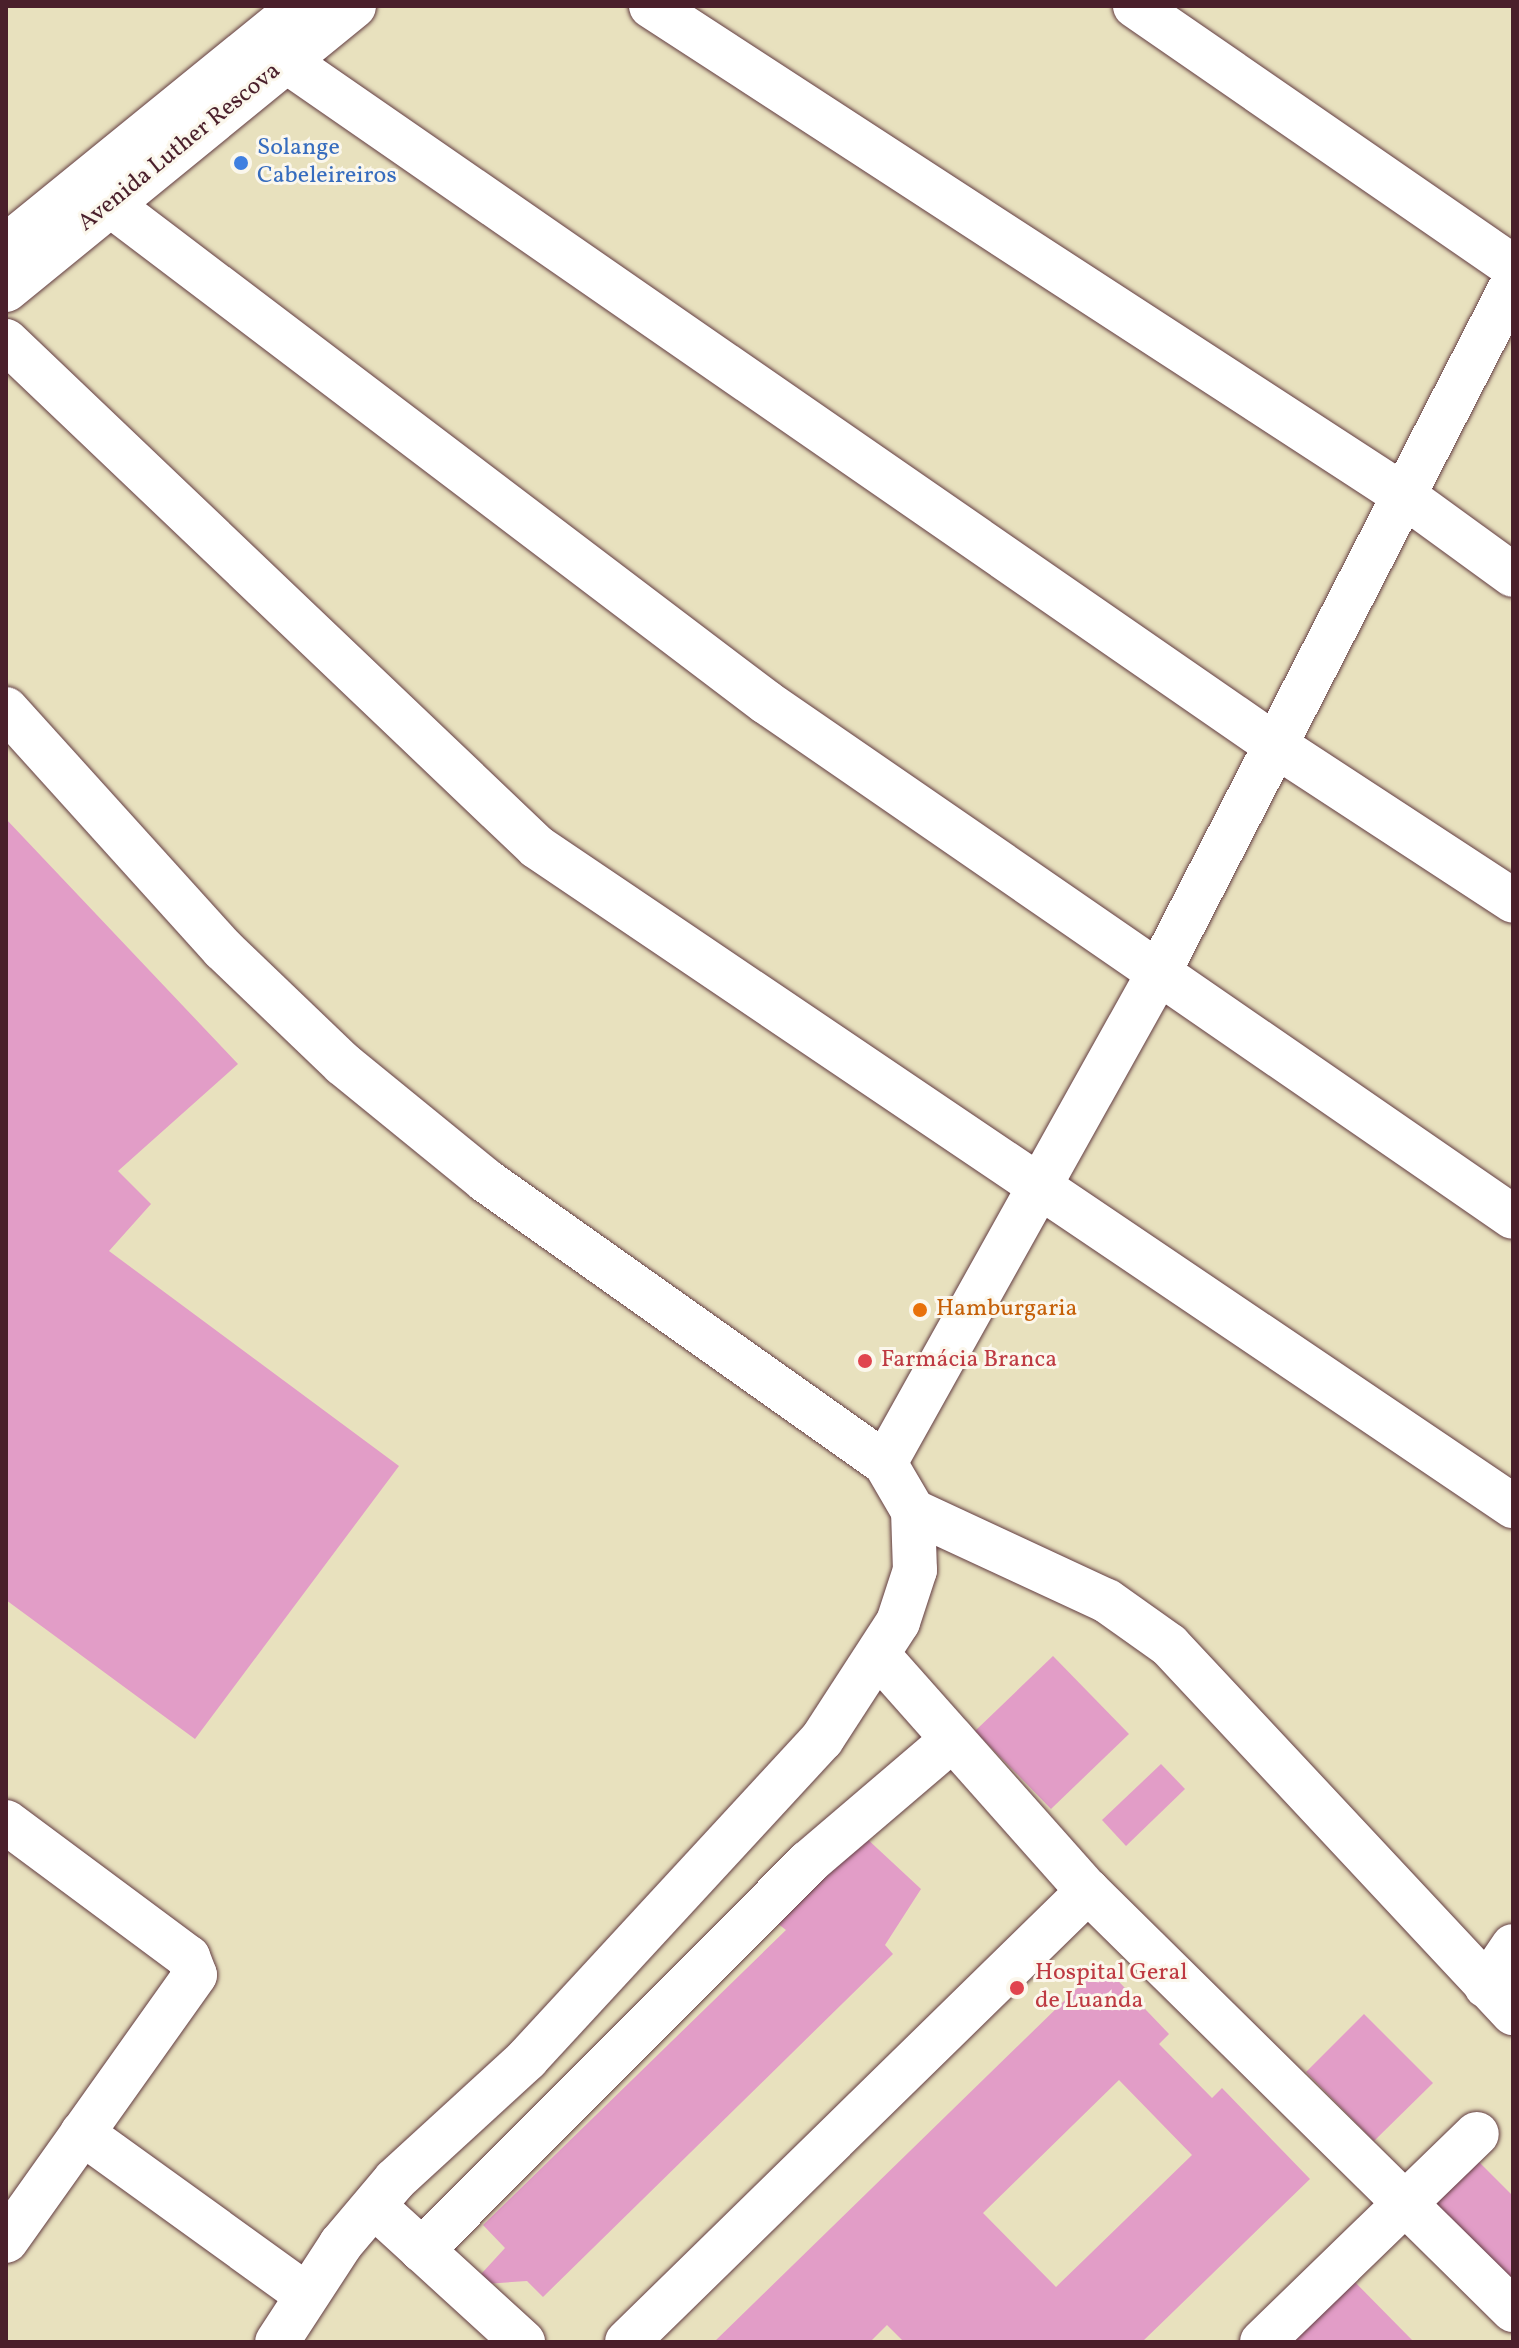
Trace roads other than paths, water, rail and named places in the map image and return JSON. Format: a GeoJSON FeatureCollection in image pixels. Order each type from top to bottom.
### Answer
{"type":"FeatureCollection","features":[{"type":"Feature","properties":{"kind":"street","name":"Avenida Luther Rescova"},"geometry":{"type":"LineString","coordinates":[[6,246],[301,6]]}},
{"type":"Feature","properties":{"kind":"street","name":"Avenida Luther Rescova"},"geometry":{"type":"LineString","coordinates":[[6,290],[354,6]]}},
{"type":"Feature","properties":{"kind":"street"},"geometry":{"type":"LineString","coordinates":[[651,6],[1403,495],[1513,575]]}},
{"type":"Feature","properties":{"kind":"street"},"geometry":{"type":"LineString","coordinates":[[1135,6],[1513,267]]}},
{"type":"Feature","properties":{"kind":"street"},"geometry":{"type":"LineString","coordinates":[[286,61],[1272,743],[1513,901]]}},
{"type":"Feature","properties":{"kind":"street"},"geometry":{"type":"LineString","coordinates":[[112,206],[766,702],[1513,1217]]}},
{"type":"Feature","properties":{"kind":"street"},"geometry":{"type":"LineString","coordinates":[[885,1463],[1037,1185],[1159,972],[1272,743],[1513,283]]}},
{"type":"Feature","properties":{"kind":"street"},"geometry":{"type":"LineString","coordinates":[[6,341],[537,847],[1513,1506]]}},
{"type":"Feature","properties":{"kind":"street"},"geometry":{"type":"LineString","coordinates":[[6,709],[223,949],[343,1064],[485,1180],[885,1463],[913,1511],[915,1570],[879,1656],[822,1739],[647,1934],[374,2206],[307,2295],[277,2342]]}},
{"type":"Feature","properties":{"kind":"street"},"geometry":{"type":"LineString","coordinates":[[913,1511],[1107,1601],[1169,1645],[1500,1999]]}},
{"type":"Feature","properties":{"kind":"street"},"geometry":{"type":"LineString","coordinates":[[879,1656],[1088,1891],[1409,2203],[1513,2310]]}},
{"type":"Feature","properties":{"kind":"street"},"geometry":{"type":"LineString","coordinates":[[422,2250],[809,1862],[953,1739]]}},
{"type":"Feature","properties":{"kind":"street"},"geometry":{"type":"LineString","coordinates":[[6,1822],[195,1964],[195,1975],[6,2241]]}},
{"type":"Feature","properties":{"kind":"street"},"geometry":{"type":"LineString","coordinates":[[627,2342],[1088,1891]]}},
{"type":"Feature","properties":{"kind":"street"},"geometry":{"type":"LineString","coordinates":[[1500,1999],[1513,1946]]}},
{"type":"Feature","properties":{"kind":"street"},"geometry":{"type":"LineString","coordinates":[[82,2133],[307,2295]]}},
{"type":"Feature","properties":{"kind":"street"},"geometry":{"type":"LineString","coordinates":[[1262,2342],[1477,2134]]}},
{"type":"Feature","properties":{"kind":"street"},"geometry":{"type":"LineString","coordinates":[[374,2206],[506,2336]]}},
{"type":"Feature","properties":{"kind":"place","name":"Solange Cabeleireiros"},"geometry":{"type":"Point","coordinates":[241,163]}},
{"type":"Feature","properties":{"kind":"place","name":"Hamburgaria"},"geometry":{"type":"Point","coordinates":[920,1310]}},
{"type":"Feature","properties":{"kind":"place","name":"Farmácia Branca"},"geometry":{"type":"Point","coordinates":[865,1361]}},
{"type":"Feature","properties":{"kind":"place","name":"Hospital Geral de Luanda"},"geometry":{"type":"Point","coordinates":[1017,1988]}}]}
